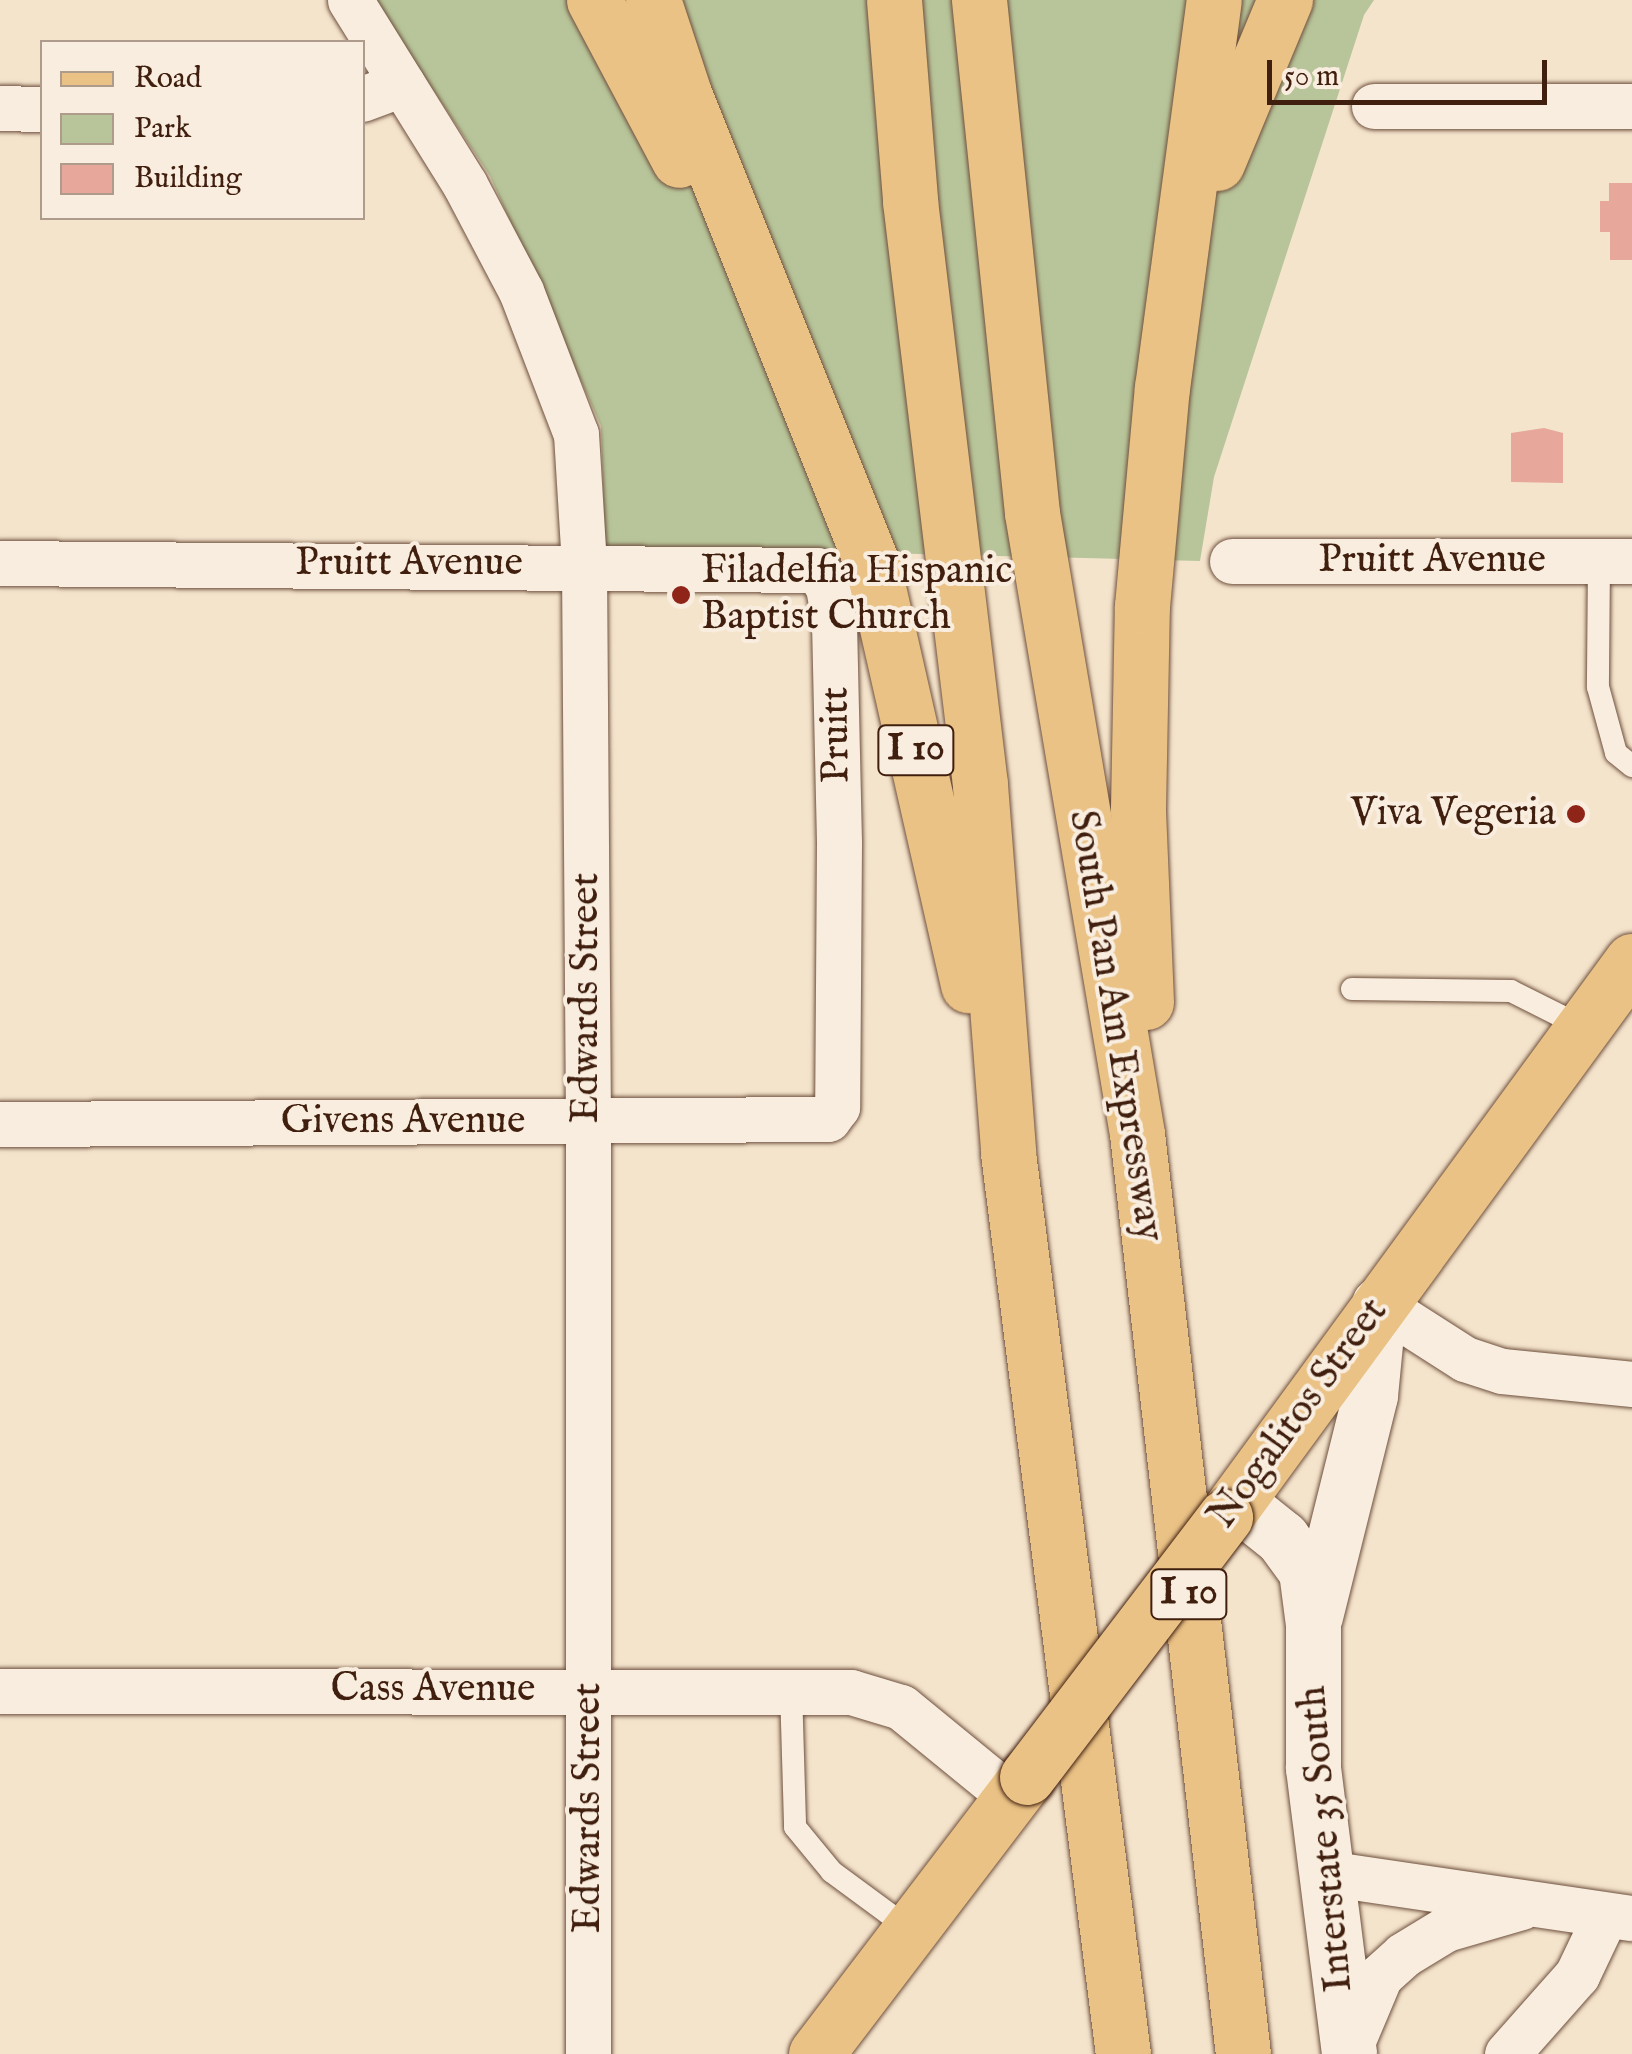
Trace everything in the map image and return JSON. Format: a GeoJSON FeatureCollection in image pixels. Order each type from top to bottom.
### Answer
{"type":"FeatureCollection","features":[{"type":"Feature","properties":{"kind":"main road","name":"I 10"},"geometry":{"type":"LineString","coordinates":[[594,0],[795,357],[873,566],[1008,1153],[1123,2054]]}},
{"type":"Feature","properties":{"kind":"main road"},"geometry":{"type":"LineString","coordinates":[[653,0],[684,94],[795,357]]}},
{"type":"Feature","properties":{"kind":"main road"},"geometry":{"type":"LineString","coordinates":[[894,0],[910,201],[980,785],[1008,1153]]}},
{"type":"Feature","properties":{"kind":"main road","name":"South Pan Am Expressway"},"geometry":{"type":"LineString","coordinates":[[979,0],[1032,513],[1136,1134],[1243,2054]]}},
{"type":"Feature","properties":{"kind":"main road","name":"I 10"},"geometry":{"type":"LineString","coordinates":[[1136,1134],[1148,1042],[1138,829],[1142,606],[1162,388],[1186,245],[1214,0]]}},
{"type":"Feature","properties":{"kind":"main road"},"geometry":{"type":"LineString","coordinates":[[1186,245],[1284,0]]}},
{"type":"Feature","properties":{"kind":"main road","name":"Nogalitos Street"},"geometry":{"type":"LineString","coordinates":[[816,2054],[1231,1510],[1632,961]]}},
{"type":"Feature","properties":{"kind":"main road","name":"Interstate 35 South"},"geometry":{"type":"LineString","coordinates":[[1314,1624],[1370,1395],[1379,1304]]}},
{"type":"Feature","properties":{"kind":"main road","name":"Interstate 35 South"},"geometry":{"type":"LineString","coordinates":[[1231,1510],[1282,1538],[1306,1571],[1314,1624],[1313,1768],[1348,2053]]}},
{"type":"Feature","properties":{"kind":"street","name":"Edwards Street"},"geometry":{"type":"LineString","coordinates":[[350,0],[364,40]]}},
{"type":"Feature","properties":{"kind":"street","name":"Edwards Street"},"geometry":{"type":"LineString","coordinates":[[365,43],[382,92],[521,291],[568,404],[576,434],[584,565],[588,2054]]}},
{"type":"Feature","properties":{"kind":"street"},"geometry":{"type":"LineString","coordinates":[[1374,106],[1632,106]]}},
{"type":"Feature","properties":{"kind":"street"},"geometry":{"type":"LineString","coordinates":[[0,108],[40,109]]}},
{"type":"Feature","properties":{"kind":"street","name":"Pruitt Avenue"},"geometry":{"type":"LineString","coordinates":[[1232,560],[1616,561]]}},
{"type":"Feature","properties":{"kind":"street","name":"Pruitt Avenue"},"geometry":{"type":"LineString","coordinates":[[0,563],[584,565],[817,570]]}},
{"type":"Feature","properties":{"kind":"street","name":"Pruitt"},"geometry":{"type":"LineString","coordinates":[[817,570],[828,587],[834,622],[840,844]]}},
{"type":"Feature","properties":{"kind":"street","name":"Givens Avenue"},"geometry":{"type":"LineString","coordinates":[[0,1124],[828,1119],[837,1107],[840,844]]}},
{"type":"Feature","properties":{"kind":"street"},"geometry":{"type":"LineString","coordinates":[[1379,1304],[1465,1359],[1502,1370],[1632,1384]]}},
{"type":"Feature","properties":{"kind":"street","name":"Cass Avenue"},"geometry":{"type":"LineString","coordinates":[[0,1691],[851,1692],[901,1708],[1020,1787]]}},
{"type":"Feature","properties":{"kind":"street"},"geometry":{"type":"LineString","coordinates":[[1326,1873],[1618,1917],[1577,1975],[1506,2054]]}},
{"type":"Feature","properties":{"kind":"street"},"geometry":{"type":"LineString","coordinates":[[1348,2053],[1380,1976],[1403,1956],[1446,1929],[1533,1903]]}},
{"type":"Feature","properties":{"kind":"lane"},"geometry":{"type":"LineString","coordinates":[[1616,561],[1598,687],[1616,753],[1632,766]]}},
{"type":"Feature","properties":{"kind":"lane"},"geometry":{"type":"LineString","coordinates":[[1352,989],[1510,991],[1583,1028]]}},
{"type":"Feature","properties":{"kind":"lane"},"geometry":{"type":"LineString","coordinates":[[792,1690],[795,1828],[832,1872],[911,1930]]}},
{"type":"Feature","properties":{"kind":"green space"},"geometry":{"type":"Polygon","coordinates":[[[374,0],[1374,0],[1364,15],[1214,477],[1200,561],[605,546],[601,426],[490,176],[374,0]]]}},
{"type":"Feature","properties":{"kind":"building"},"geometry":{"type":"Polygon","coordinates":[[[1609,183],[1632,183],[1632,260],[1610,260],[1610,232],[1600,232],[1600,201],[1609,201],[1609,183]]]}},
{"type":"Feature","properties":{"kind":"building"},"geometry":{"type":"Polygon","coordinates":[[[1544,428],[1563,433],[1563,483],[1511,482],[1511,433],[1544,428]]]}},
{"type":"Feature","properties":{"kind":"place","name":"Filadelfia Hispanic Baptist Church"},"geometry":{"type":"Point","coordinates":[681,595]}},
{"type":"Feature","properties":{"kind":"place","name":"Viva Vegeria"},"geometry":{"type":"Point","coordinates":[1576,814]}}]}
